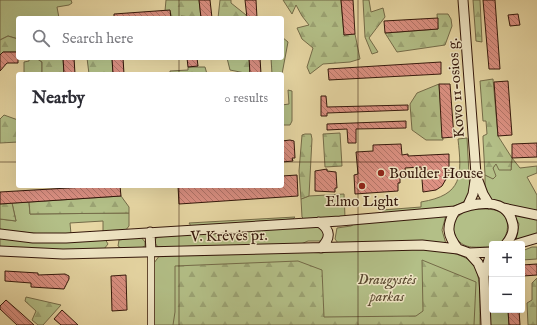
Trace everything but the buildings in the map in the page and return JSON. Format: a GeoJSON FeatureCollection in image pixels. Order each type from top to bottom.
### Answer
{"type":"FeatureCollection","features":[{"type":"Feature","properties":{"kind":"main road","name":"Kovo 11-osios g."},"geometry":{"type":"LineString","coordinates":[[463,0],[476,174],[473,194],[468,205]]}},
{"type":"Feature","properties":{"kind":"main road","name":"Kovo 11-osios g."},"geometry":{"type":"LineString","coordinates":[[476,174],[481,189],[489,204]]}},
{"type":"Feature","properties":{"kind":"main road"},"geometry":{"type":"LineString","coordinates":[[468,205],[489,204],[537,216]]}},
{"type":"Feature","properties":{"kind":"main road","name":"V. Krėvės pr."},"geometry":{"type":"LineString","coordinates":[[0,234],[38,238],[113,235],[340,221],[455,211],[468,205]]}},
{"type":"Feature","properties":{"kind":"main road"},"geometry":{"type":"LineString","coordinates":[[503,208],[512,218],[514,225],[511,237],[508,241]]}},
{"type":"Feature","properties":{"kind":"main road"},"geometry":{"type":"LineString","coordinates":[[455,211],[448,225],[448,232],[458,249]]}},
{"type":"Feature","properties":{"kind":"main road"},"geometry":{"type":"LineString","coordinates":[[340,221],[333,233],[335,242],[340,247]]}},
{"type":"Feature","properties":{"kind":"main road"},"geometry":{"type":"LineString","coordinates":[[319,222],[325,226],[329,233],[329,238],[321,248]]}},
{"type":"Feature","properties":{"kind":"main road"},"geometry":{"type":"LineString","coordinates":[[150,232],[150,252]]}},
{"type":"Feature","properties":{"kind":"main road"},"geometry":{"type":"LineString","coordinates":[[113,235],[114,253]]}},
{"type":"Feature","properties":{"kind":"main road"},"geometry":{"type":"LineString","coordinates":[[525,242],[537,238]]}},
{"type":"Feature","properties":{"kind":"main road","name":"V. Krėvės pr."},"geometry":{"type":"LineString","coordinates":[[0,251],[63,254],[422,245],[458,249],[469,253]]}},
{"type":"Feature","properties":{"kind":"main road"},"geometry":{"type":"LineString","coordinates":[[469,253],[489,252]]}},
{"type":"Feature","properties":{"kind":"main road"},"geometry":{"type":"LineString","coordinates":[[469,253],[478,263],[484,276]]}},
{"type":"Feature","properties":{"kind":"main road"},"geometry":{"type":"LineString","coordinates":[[486,325],[484,276],[489,261]]}},
{"type":"Feature","properties":{"kind":"street"},"geometry":{"type":"LineString","coordinates":[[150,252],[151,325]]}},
{"type":"Feature","properties":{"kind":"green space"},"geometry":{"type":"Polygon","coordinates":[[[0,0],[71,0],[72,3],[69,5],[57,7],[59,16],[16,16],[16,38],[8,36],[0,40],[0,0]]]}},
{"type":"Feature","properties":{"kind":"green space"},"geometry":{"type":"Polygon","coordinates":[[[166,0],[199,0],[201,16],[171,16],[170,11],[165,11],[166,0]]]}},
{"type":"Feature","properties":{"kind":"green space"},"geometry":{"type":"Polygon","coordinates":[[[220,0],[231,0],[231,3],[246,16],[218,16],[220,0]]]}},
{"type":"Feature","properties":{"kind":"green space"},"geometry":{"type":"Polygon","coordinates":[[[283,0],[341,0],[344,35],[355,34],[360,59],[350,62],[323,64],[310,74],[307,67],[313,48],[302,39],[297,28],[309,25],[296,5],[292,14],[283,0]]]}},
{"type":"Feature","properties":{"kind":"green space"},"geometry":{"type":"Polygon","coordinates":[[[363,0],[369,0],[371,12],[383,8],[385,17],[369,38],[378,52],[372,54],[365,37],[363,0]]]}},
{"type":"Feature","properties":{"kind":"green space"},"geometry":{"type":"Polygon","coordinates":[[[473,0],[480,0],[482,42],[476,41],[473,0]]]}},
{"type":"Feature","properties":{"kind":"green space"},"geometry":{"type":"Polygon","coordinates":[[[437,14],[448,14],[451,19],[452,26],[445,45],[397,52],[385,33],[438,29],[437,14]]]}},
{"type":"Feature","properties":{"kind":"green space"},"geometry":{"type":"Polygon","coordinates":[[[8,36],[16,38],[16,52],[3,52],[0,55],[0,40],[8,36]]]}},
{"type":"Feature","properties":{"kind":"green space"},"geometry":{"type":"Polygon","coordinates":[[[284,39],[288,42],[282,72],[272,72],[271,60],[284,60],[284,39]]]}},
{"type":"Feature","properties":{"kind":"green space"},"geometry":{"type":"Polygon","coordinates":[[[39,60],[42,62],[42,72],[24,72],[24,62],[39,60]]]}},
{"type":"Feature","properties":{"kind":"green space"},"geometry":{"type":"Polygon","coordinates":[[[39,60],[63,60],[64,72],[42,72],[42,62],[39,60]]]}},
{"type":"Feature","properties":{"kind":"green space"},"geometry":{"type":"Polygon","coordinates":[[[87,60],[112,60],[113,72],[89,72],[87,60]]]}},
{"type":"Feature","properties":{"kind":"green space"},"geometry":{"type":"Polygon","coordinates":[[[228,60],[249,60],[250,72],[230,70],[228,60]]]}},
{"type":"Feature","properties":{"kind":"green space"},"geometry":{"type":"Polygon","coordinates":[[[188,67],[205,67],[206,72],[170,72],[188,70],[188,67]]]}},
{"type":"Feature","properties":{"kind":"green space"},"geometry":{"type":"Polygon","coordinates":[[[493,79],[498,136],[512,158],[511,170],[499,170],[496,164],[493,168],[496,176],[493,179],[485,175],[483,136],[487,134],[486,121],[483,121],[480,81],[493,79]]]}},
{"type":"Feature","properties":{"kind":"green space"},"geometry":{"type":"Polygon","coordinates":[[[439,84],[443,140],[426,140],[412,130],[410,104],[417,93],[439,84]]]}},
{"type":"Feature","properties":{"kind":"green space"},"geometry":{"type":"Polygon","coordinates":[[[288,90],[292,91],[292,121],[290,125],[284,125],[284,105],[289,104],[288,90]]]}},
{"type":"Feature","properties":{"kind":"green space"},"geometry":{"type":"Polygon","coordinates":[[[4,115],[16,119],[16,142],[0,143],[0,119],[4,115]]]}},
{"type":"Feature","properties":{"kind":"green space"},"geometry":{"type":"Polygon","coordinates":[[[340,133],[342,166],[325,167],[323,134],[340,133]]]}},
{"type":"Feature","properties":{"kind":"green space"},"geometry":{"type":"Polygon","coordinates":[[[311,134],[312,139],[309,196],[301,199],[299,171],[302,135],[311,134]]]}},
{"type":"Feature","properties":{"kind":"green space"},"geometry":{"type":"Polygon","coordinates":[[[467,138],[470,192],[463,202],[447,208],[436,210],[384,214],[382,210],[421,207],[421,202],[435,199],[452,189],[457,182],[459,173],[460,163],[458,139],[467,138]]]}},
{"type":"Feature","properties":{"kind":"green space"},"geometry":{"type":"Polygon","coordinates":[[[512,158],[520,168],[537,166],[537,173],[527,177],[537,195],[537,212],[493,201],[485,194],[485,175],[493,178],[493,168],[496,163],[511,170],[512,158]]]}},
{"type":"Feature","properties":{"kind":"green space"},"geometry":{"type":"Polygon","coordinates":[[[344,194],[345,217],[304,219],[302,217],[301,199],[309,196],[344,194]]]}},
{"type":"Feature","properties":{"kind":"green space"},"geometry":{"type":"Polygon","coordinates":[[[121,196],[129,207],[129,213],[30,214],[29,202],[121,196]]]}},
{"type":"Feature","properties":{"kind":"green space"},"geometry":{"type":"Polygon","coordinates":[[[29,202],[30,214],[129,213],[129,226],[125,231],[103,232],[103,221],[70,223],[71,234],[42,234],[0,230],[0,219],[16,221],[12,203],[29,202]]]}},
{"type":"Feature","properties":{"kind":"green space"},"geometry":{"type":"Polygon","coordinates":[[[12,203],[16,221],[0,219],[0,204],[12,203]]]}},
{"type":"Feature","properties":{"kind":"green space"},"geometry":{"type":"Polygon","coordinates":[[[490,209],[496,210],[502,214],[508,225],[502,241],[489,241],[489,247],[472,247],[459,242],[452,231],[456,218],[467,210],[490,209]]]}},
{"type":"Feature","properties":{"kind":"green space"},"geometry":{"type":"Polygon","coordinates":[[[513,213],[537,219],[537,234],[516,240],[519,224],[513,213]]]}},
{"type":"Feature","properties":{"kind":"green space"},"geometry":{"type":"Polygon","coordinates":[[[446,215],[442,230],[446,244],[426,241],[338,243],[335,239],[337,228],[351,226],[356,223],[446,215]]]}},
{"type":"Feature","properties":{"kind":"green space"},"geometry":{"type":"Polygon","coordinates":[[[295,217],[293,219],[191,226],[189,223],[295,217]]]}},
{"type":"Feature","properties":{"kind":"green space"},"geometry":{"type":"Polygon","coordinates":[[[320,225],[327,233],[322,241],[308,241],[301,244],[158,247],[154,242],[157,237],[320,225]]]}},
{"type":"Feature","properties":{"kind":"green space"},"geometry":{"type":"Polygon","coordinates":[[[141,237],[145,242],[145,246],[135,249],[123,249],[118,246],[119,240],[141,237]]]}},
{"type":"Feature","properties":{"kind":"green space"},"geometry":{"type":"Polygon","coordinates":[[[0,238],[105,239],[108,244],[104,249],[39,250],[0,247],[0,238]]]}},
{"type":"Feature","properties":{"kind":"green space"},"geometry":{"type":"Polygon","coordinates":[[[537,247],[537,259],[525,260],[525,250],[537,247]]]}},
{"type":"Feature","properties":{"kind":"green space","name":"Draugystės parkas"},"geometry":{"type":"Polygon","coordinates":[[[415,248],[454,253],[473,264],[477,274],[479,286],[480,325],[154,325],[154,263],[160,255],[415,248]]]}},
{"type":"Feature","properties":{"kind":"green space"},"geometry":{"type":"Polygon","coordinates":[[[422,260],[476,282],[474,325],[173,325],[175,312],[175,266],[298,261],[322,270],[324,317],[416,316],[423,311],[422,260]]]}},
{"type":"Feature","properties":{"kind":"green space"},"geometry":{"type":"Polygon","coordinates":[[[489,272],[489,313],[508,313],[509,325],[489,325],[488,276],[489,272]]]}},
{"type":"Feature","properties":{"kind":"green space"},"geometry":{"type":"Polygon","coordinates":[[[537,278],[537,325],[528,325],[527,303],[532,300],[532,283],[537,278]]]}},
{"type":"Feature","properties":{"kind":"green space"},"geometry":{"type":"Polygon","coordinates":[[[26,297],[61,305],[43,325],[38,325],[32,320],[36,311],[25,301],[26,297]]]}},
{"type":"Feature","properties":{"kind":"place","name":"Boulder House"},"geometry":{"type":"Point","coordinates":[381,173]}},
{"type":"Feature","properties":{"kind":"place","name":"Elmo Light"},"geometry":{"type":"Point","coordinates":[362,186]}}]}
